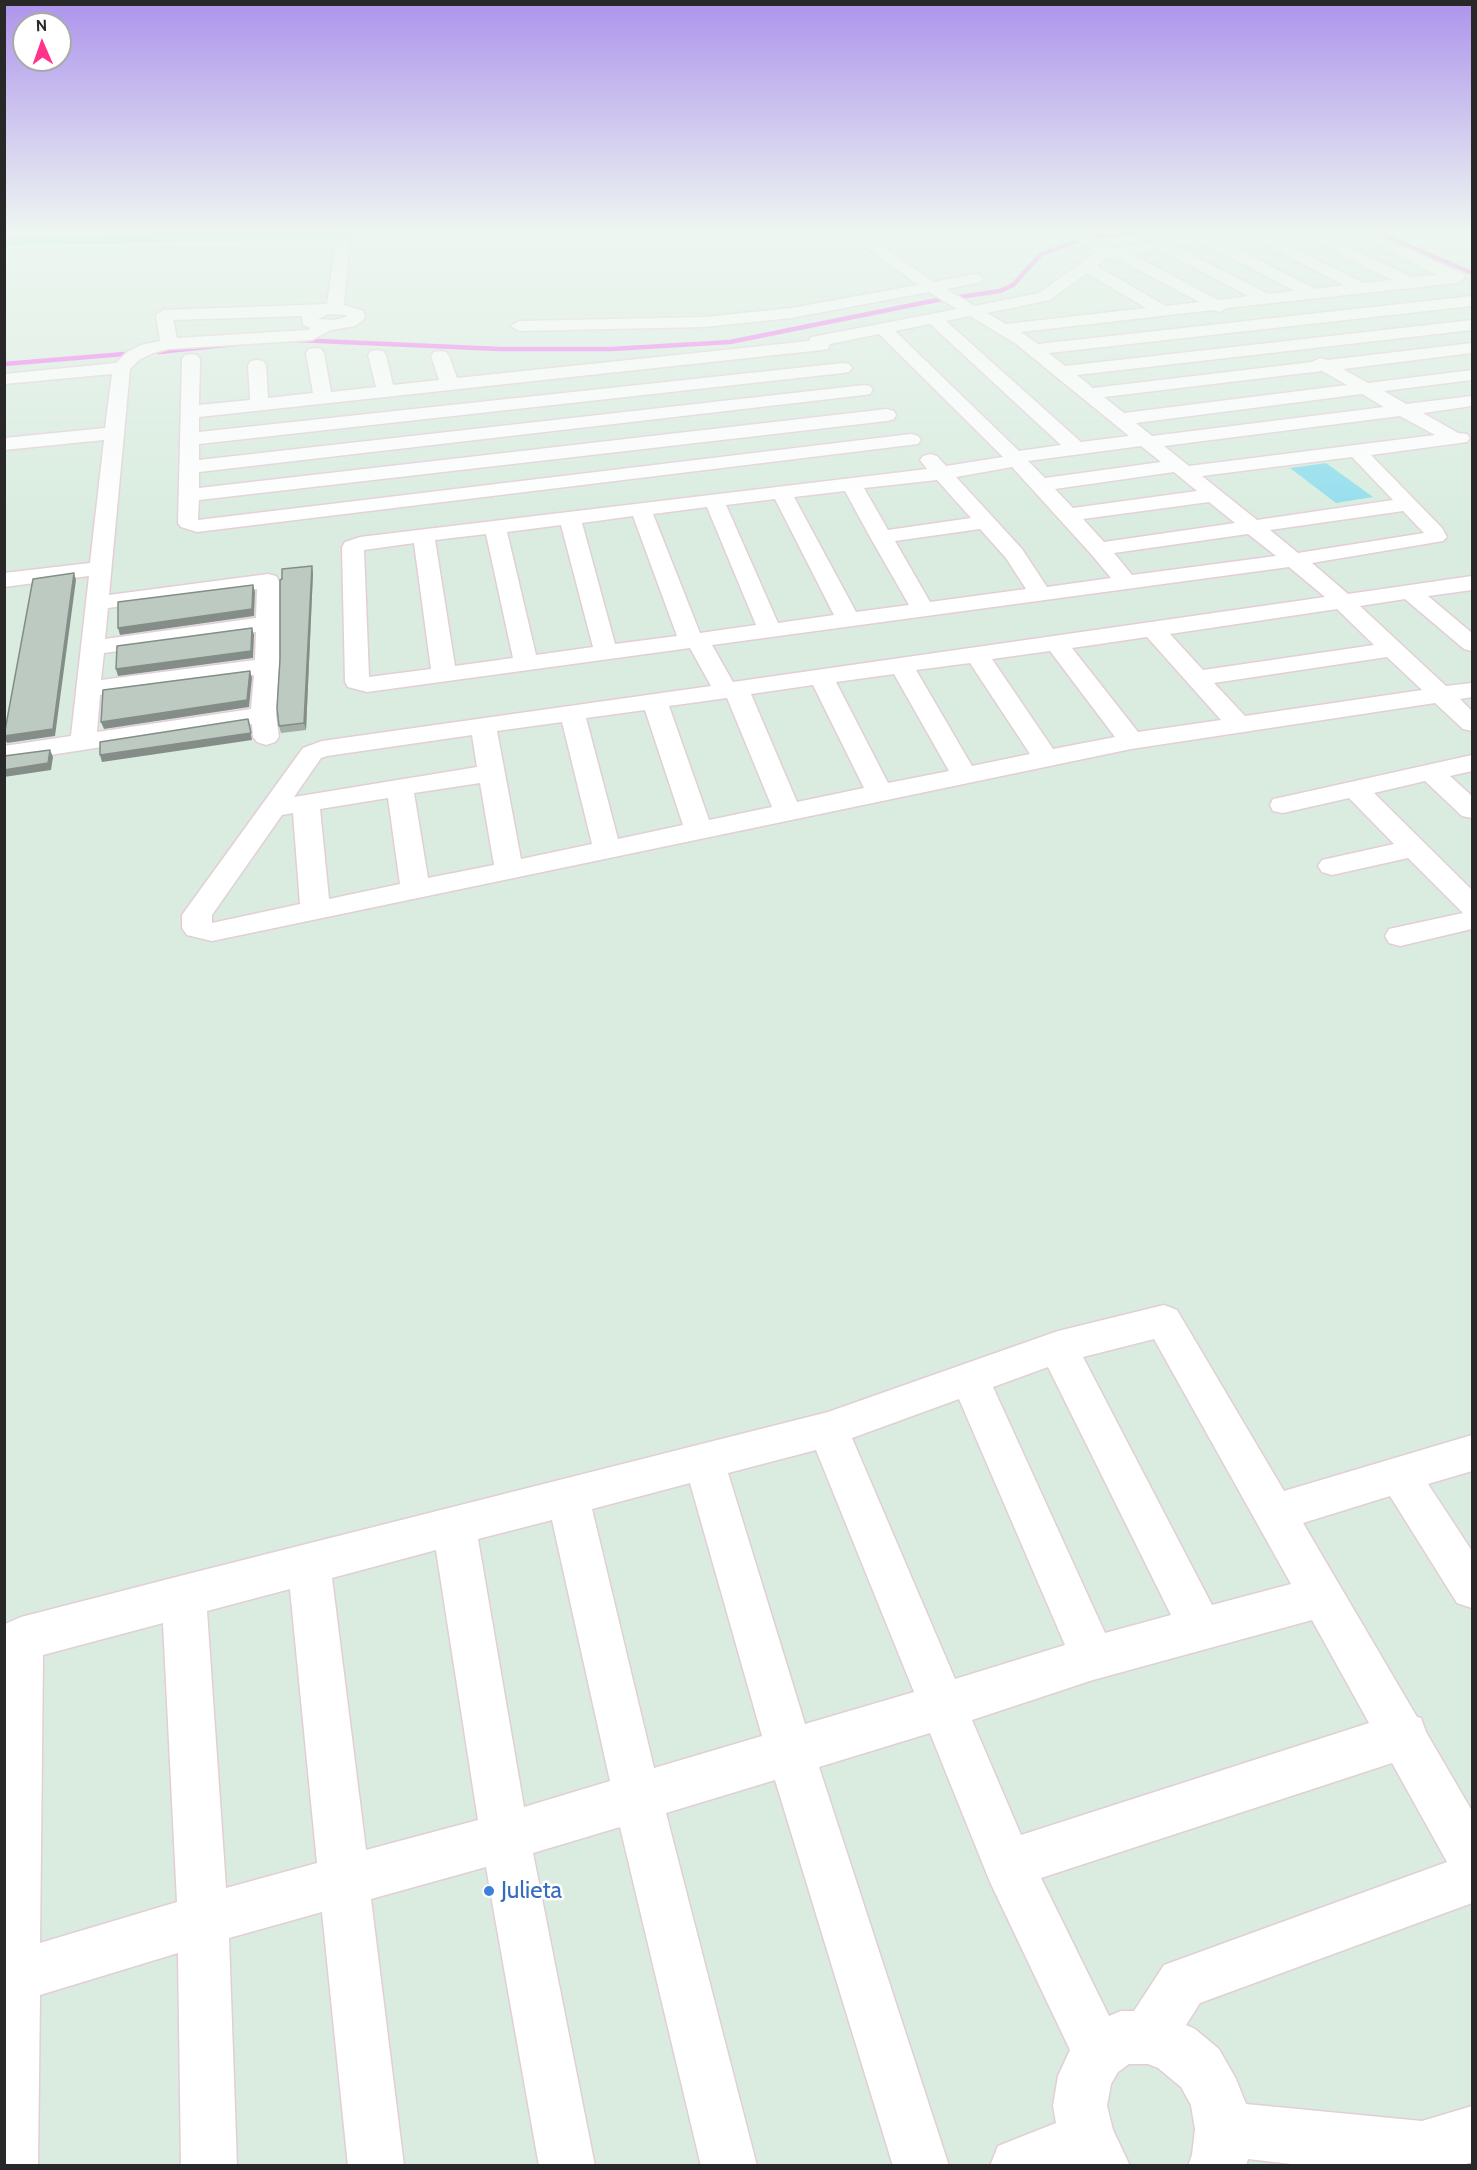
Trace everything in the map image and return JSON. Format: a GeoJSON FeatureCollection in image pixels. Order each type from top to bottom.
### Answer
{"type":"FeatureCollection","features":[{"type":"Feature","properties":{"kind":"street"},"geometry":{"type":"LineString","coordinates":[[167,335],[169,344]]}},
{"type":"Feature","properties":{"kind":"street"},"geometry":{"type":"LineString","coordinates":[[83,742],[121,368],[133,356],[147,348],[169,344],[308,335]]}},
{"type":"Feature","properties":{"kind":"street"},"geometry":{"type":"LineString","coordinates":[[750,335],[763,352]]}},
{"type":"Feature","properties":{"kind":"street"},"geometry":{"type":"LineString","coordinates":[[812,335],[986,522],[1014,554],[1040,593]]}},
{"type":"Feature","properties":{"kind":"street"},"geometry":{"type":"LineString","coordinates":[[190,412],[763,352],[819,343],[849,335]]}},
{"type":"Feature","properties":{"kind":"street"},"geometry":{"type":"LineString","coordinates":[[889,335],[1016,459],[1099,549],[1125,581]]}},
{"type":"Feature","properties":{"kind":"street"},"geometry":{"type":"LineString","coordinates":[[952,335],[1077,448]]}},
{"type":"Feature","properties":{"kind":"street"},"geometry":{"type":"LineString","coordinates":[[1014,335],[1293,560],[1342,602],[1473,724]]}},
{"type":"Feature","properties":{"kind":"street"},"geometry":{"type":"LineString","coordinates":[[1034,350],[1169,335]]}},
{"type":"Feature","properties":{"kind":"street"},"geometry":{"type":"LineString","coordinates":[[1270,335],[1402,409],[1463,437]]}},
{"type":"Feature","properties":{"kind":"street"},"geometry":{"type":"LineString","coordinates":[[1061,372],[1383,335]]}},
{"type":"Feature","properties":{"kind":"street"},"geometry":{"type":"LineString","coordinates":[[692,341],[704,358]]}},
{"type":"Feature","properties":{"kind":"street"},"geometry":{"type":"LineString","coordinates":[[636,346],[646,364]]}},
{"type":"Feature","properties":{"kind":"street"},"geometry":{"type":"LineString","coordinates":[[1088,394],[1473,348]]}},
{"type":"Feature","properties":{"kind":"street"},"geometry":{"type":"LineString","coordinates":[[577,352],[586,370]]}},
{"type":"Feature","properties":{"kind":"street"},"geometry":{"type":"LineString","coordinates":[[315,353],[323,398]]}},
{"type":"Feature","properties":{"kind":"street"},"geometry":{"type":"LineString","coordinates":[[377,355],[386,392]]}},
{"type":"Feature","properties":{"kind":"street"},"geometry":{"type":"LineString","coordinates":[[440,356],[450,385]]}},
{"type":"Feature","properties":{"kind":"street"},"geometry":{"type":"LineString","coordinates":[[191,359],[189,523],[197,526],[911,440]]}},
{"type":"Feature","properties":{"kind":"street"},"geometry":{"type":"LineString","coordinates":[[256,364],[259,405]]}},
{"type":"Feature","properties":{"kind":"street"},"geometry":{"type":"LineString","coordinates":[[4,380],[121,368]]}},
{"type":"Feature","properties":{"kind":"street"},"geometry":{"type":"LineString","coordinates":[[190,439],[843,368]]}},
{"type":"Feature","properties":{"kind":"street"},"geometry":{"type":"LineString","coordinates":[[556,374],[614,494],[637,510],[694,640],[731,690],[789,813]]}},
{"type":"Feature","properties":{"kind":"street"},"geometry":{"type":"LineString","coordinates":[[1119,419],[1473,375]]}},
{"type":"Feature","properties":{"kind":"street"},"geometry":{"type":"LineString","coordinates":[[189,467],[864,390]]}},
{"type":"Feature","properties":{"kind":"street"},"geometry":{"type":"LineString","coordinates":[[1357,451],[1435,532],[1436,537],[1293,560],[1125,581],[367,686],[357,682],[353,547],[360,543],[942,473],[1077,448],[1473,401]]}},
{"type":"Feature","properties":{"kind":"street"},"geometry":{"type":"LineString","coordinates":[[189,495],[887,415]]}},
{"type":"Feature","properties":{"kind":"street"},"geometry":{"type":"LineString","coordinates":[[4,444],[114,433]]}},
{"type":"Feature","properties":{"kind":"street"},"geometry":{"type":"LineString","coordinates":[[1041,486],[1463,437]]}},
{"type":"Feature","properties":{"kind":"street"},"geometry":{"type":"LineString","coordinates":[[851,484],[923,609]]}},
{"type":"Feature","properties":{"kind":"street"},"geometry":{"type":"LineString","coordinates":[[783,493],[848,619]]}},
{"type":"Feature","properties":{"kind":"street"},"geometry":{"type":"LineString","coordinates":[[1068,515],[1213,495]]}},
{"type":"Feature","properties":{"kind":"street"},"geometry":{"type":"LineString","coordinates":[[714,501],[770,630]]}},
{"type":"Feature","properties":{"kind":"street"},"geometry":{"type":"LineString","coordinates":[[1099,549],[1408,504]]}},
{"type":"Feature","properties":{"kind":"street"},"geometry":{"type":"LineString","coordinates":[[570,518],[606,652]]}},
{"type":"Feature","properties":{"kind":"street"},"geometry":{"type":"LineString","coordinates":[[881,537],[986,522]]}},
{"type":"Feature","properties":{"kind":"street"},"geometry":{"type":"LineString","coordinates":[[495,527],[526,664]]}},
{"type":"Feature","properties":{"kind":"street"},"geometry":{"type":"LineString","coordinates":[[424,536],[444,675]]}},
{"type":"Feature","properties":{"kind":"street"},"geometry":{"type":"LineString","coordinates":[[6,587],[100,568]]}},
{"type":"Feature","properties":{"kind":"street"},"geometry":{"type":"LineString","coordinates":[[4,754],[83,742],[265,726],[268,581],[96,603]]}},
{"type":"Feature","properties":{"kind":"street"},"geometry":{"type":"LineString","coordinates":[[1473,583],[317,751],[312,753],[197,915],[196,928],[212,932],[1131,741],[1473,690]]}},
{"type":"Feature","properties":{"kind":"street"},"geometry":{"type":"LineString","coordinates":[[1410,592],[1473,644]]}},
{"type":"Feature","properties":{"kind":"street"},"geometry":{"type":"LineString","coordinates":[[92,648],[268,623]]}},
{"type":"Feature","properties":{"kind":"street"},"geometry":{"type":"LineString","coordinates":[[1153,629],[1239,725]]}},
{"type":"Feature","properties":{"kind":"street"},"geometry":{"type":"LineString","coordinates":[[1056,643],[1131,741]]}},
{"type":"Feature","properties":{"kind":"street"},"geometry":{"type":"LineString","coordinates":[[1197,678],[1392,649]]}},
{"type":"Feature","properties":{"kind":"street"},"geometry":{"type":"LineString","coordinates":[[976,654],[1046,759]]}},
{"type":"Feature","properties":{"kind":"street"},"geometry":{"type":"LineString","coordinates":[[901,665],[965,776]]}},
{"type":"Feature","properties":{"kind":"street"},"geometry":{"type":"LineString","coordinates":[[88,689],[267,666]]}},
{"type":"Feature","properties":{"kind":"street"},"geometry":{"type":"LineString","coordinates":[[821,677],[880,794]]}},
{"type":"Feature","properties":{"kind":"street"},"geometry":{"type":"LineString","coordinates":[[655,701],[699,831]]}},
{"type":"Feature","properties":{"kind":"street"},"geometry":{"type":"LineString","coordinates":[[573,712],[607,850]]}},
{"type":"Feature","properties":{"kind":"street"},"geometry":{"type":"LineString","coordinates":[[483,726],[509,870]]}},
{"type":"Feature","properties":{"kind":"street"},"geometry":{"type":"LineString","coordinates":[[1283,805],[1473,763]]}},
{"type":"Feature","properties":{"kind":"street"},"geometry":{"type":"LineString","coordinates":[[274,808],[491,773]]}},
{"type":"Feature","properties":{"kind":"street"},"geometry":{"type":"LineString","coordinates":[[1431,773],[1473,810]]}},
{"type":"Feature","properties":{"kind":"street"},"geometry":{"type":"LineString","coordinates":[[400,788],[415,890]]}},
{"type":"Feature","properties":{"kind":"street"},"geometry":{"type":"LineString","coordinates":[[1356,790],[1473,906]]}},
{"type":"Feature","properties":{"kind":"street"},"geometry":{"type":"LineString","coordinates":[[306,803],[315,910]]}},
{"type":"Feature","properties":{"kind":"street"},"geometry":{"type":"LineString","coordinates":[[1332,866],[1414,848]]}},
{"type":"Feature","properties":{"kind":"street"},"geometry":{"type":"LineString","coordinates":[[1400,936],[1473,920]]}},
{"type":"Feature","properties":{"kind":"street"},"geometry":{"type":"LineString","coordinates":[[10,2166],[21,1639],[828,1429],[1058,1347],[1164,1321],[1473,1857]]}},
{"type":"Feature","properties":{"kind":"street"},"geometry":{"type":"LineString","coordinates":[[1058,1347],[1200,1628]]}},
{"type":"Feature","properties":{"kind":"street"},"geometry":{"type":"LineString","coordinates":[[970,1380],[1093,1658]]}},
{"type":"Feature","properties":{"kind":"street"},"geometry":{"type":"LineString","coordinates":[[828,1429],[1008,1864],[1099,2053]]}},
{"type":"Feature","properties":{"kind":"street"},"geometry":{"type":"LineString","coordinates":[[1275,1513],[1473,1453]]}},
{"type":"Feature","properties":{"kind":"street"},"geometry":{"type":"LineString","coordinates":[[704,1462],[790,1750],[921,2166]]}},
{"type":"Feature","properties":{"kind":"street"},"geometry":{"type":"LineString","coordinates":[[1399,1475],[1473,1588]]}},
{"type":"Feature","properties":{"kind":"street"},"geometry":{"type":"LineString","coordinates":[[568,1497],[637,1796],[729,2166]]}},
{"type":"Feature","properties":{"kind":"street"},"geometry":{"type":"LineString","coordinates":[[454,1526],[505,1837],[567,2166]]}},
{"type":"Feature","properties":{"kind":"street"},"geometry":{"type":"LineString","coordinates":[[309,1564],[376,2166]]}},
{"type":"Feature","properties":{"kind":"street"},"geometry":{"type":"LineString","coordinates":[[184,1596],[203,1920],[209,2166]]}},
{"type":"Feature","properties":{"kind":"street"},"geometry":{"type":"LineString","coordinates":[[14,1977],[203,1920],[505,1837],[943,1706],[1093,1658],[1323,1596]]}},
{"type":"Feature","properties":{"kind":"street"},"geometry":{"type":"LineString","coordinates":[[1008,1864],[1404,1735]]}},
{"type":"Feature","properties":{"kind":"street"},"geometry":{"type":"LineString","coordinates":[[1148,2037],[1182,1983],[1473,1878]]}},
{"type":"Feature","properties":{"kind":"street"},"geometry":{"type":"LineString","coordinates":[[1018,2166],[1094,2152],[1080,2106],[1085,2076],[1099,2053],[1122,2038],[1148,2037],[1176,2048],[1200,2068],[1217,2098],[1221,2155],[1422,2149],[1473,2134]]}},
{"type":"Feature","properties":{"kind":"shaded area"},"geometry":{"type":"Polygon","coordinates":[[[1326,463],[1373,497],[1336,503],[1290,468],[1326,463]]]}},
{"type":"Feature","properties":{"kind":"building"},"geometry":{"type":"Polygon","coordinates":[[[312,566],[304,723],[279,726],[277,708],[282,569],[312,566]]]}},
{"type":"Feature","properties":{"kind":"building"},"geometry":{"type":"Polygon","coordinates":[[[74,573],[53,729],[4,736],[33,579],[74,573]]]}},
{"type":"Feature","properties":{"kind":"building"},"geometry":{"type":"Polygon","coordinates":[[[253,585],[252,609],[118,628],[118,602],[253,585]]]}},
{"type":"Feature","properties":{"kind":"building"},"geometry":{"type":"Polygon","coordinates":[[[252,628],[251,651],[116,669],[117,646],[252,628]]]}},
{"type":"Feature","properties":{"kind":"building"},"geometry":{"type":"Polygon","coordinates":[[[250,671],[247,700],[101,722],[103,690],[250,671]]]}},
{"type":"Feature","properties":{"kind":"building"},"geometry":{"type":"Polygon","coordinates":[[[248,719],[251,733],[100,755],[100,742],[248,719]]]}},
{"type":"Feature","properties":{"kind":"building"},"geometry":{"type":"Polygon","coordinates":[[[50,750],[48,763],[4,770],[4,756],[50,750]]]}},
{"type":"Feature","properties":{"kind":"waterway"},"geometry":{"type":"LineString","coordinates":[[296,340],[500,349],[612,349],[730,342],[763,335]]}},
{"type":"Feature","properties":{"kind":"waterway"},"geometry":{"type":"LineString","coordinates":[[159,352],[234,344]]}},
{"type":"Feature","properties":{"kind":"waterway"},"geometry":{"type":"LineString","coordinates":[[4,364],[124,354]]}},
{"type":"Feature","properties":{"kind":"place","name":"Julieta"},"geometry":{"type":"Point","coordinates":[489,1891]}}]}
